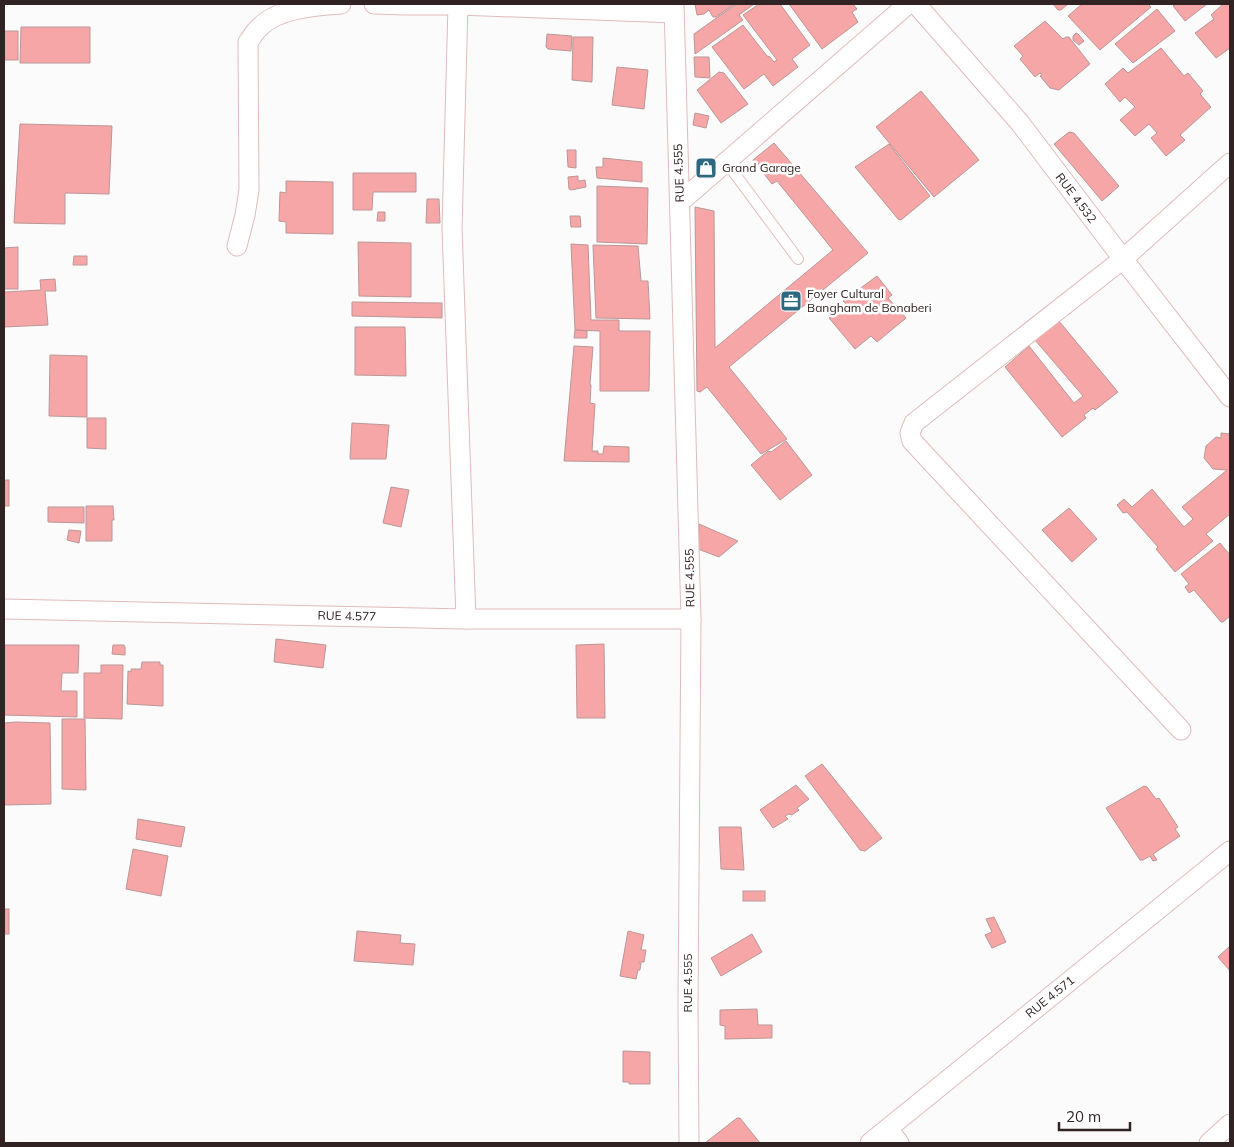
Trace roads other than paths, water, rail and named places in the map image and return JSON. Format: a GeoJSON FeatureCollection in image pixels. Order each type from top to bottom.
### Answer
{"type":"FeatureCollection","features":[{"type":"Feature","properties":{"kind":"street"},"geometry":{"type":"LineString","coordinates":[[237,246],[249,190],[248,42],[260,26],[276,15],[309,7],[341,4]]}},
{"type":"Feature","properties":{"kind":"street"},"geometry":{"type":"LineString","coordinates":[[374,4],[674,8]]}},
{"type":"Feature","properties":{"kind":"street"},"geometry":{"type":"LineString","coordinates":[[680,202],[908,4]]}},
{"type":"Feature","properties":{"kind":"street","name":"RUE 4.532"},"geometry":{"type":"LineString","coordinates":[[916,4],[1020,123],[1122,259],[1230,397]]}},
{"type":"Feature","properties":{"kind":"street"},"geometry":{"type":"LineString","coordinates":[[458,5],[452,228],[466,619]]}},
{"type":"Feature","properties":{"kind":"street","name":"RUE 4.555"},"geometry":{"type":"LineString","coordinates":[[674,8],[691,620],[688,1005],[689,1143]]}},
{"type":"Feature","properties":{"kind":"street"},"geometry":{"type":"LineString","coordinates":[[1181,730],[912,441],[910,433],[914,422],[1122,259],[1230,163]]}},
{"type":"Feature","properties":{"kind":"street","name":"RUE 4.577"},"geometry":{"type":"LineString","coordinates":[[4,610],[466,619],[691,620]]}},
{"type":"Feature","properties":{"kind":"street","name":"RUE 4.571"},"geometry":{"type":"LineString","coordinates":[[870,1143],[894,1136],[1230,851]]}},
{"type":"Feature","properties":{"kind":"street"},"geometry":{"type":"LineString","coordinates":[[1209,1143],[1230,1124]]}},
{"type":"Feature","properties":{"kind":"lane"},"geometry":{"type":"LineString","coordinates":[[726,162],[798,259]]}},
{"type":"Feature","properties":{"kind":"place","name":"Grand Garage"},"geometry":{"type":"Point","coordinates":[706,168]}},
{"type":"Feature","properties":{"kind":"place","name":"Foyer Cultural Bangham de Bonaberi"},"geometry":{"type":"Point","coordinates":[791,301]}}]}
